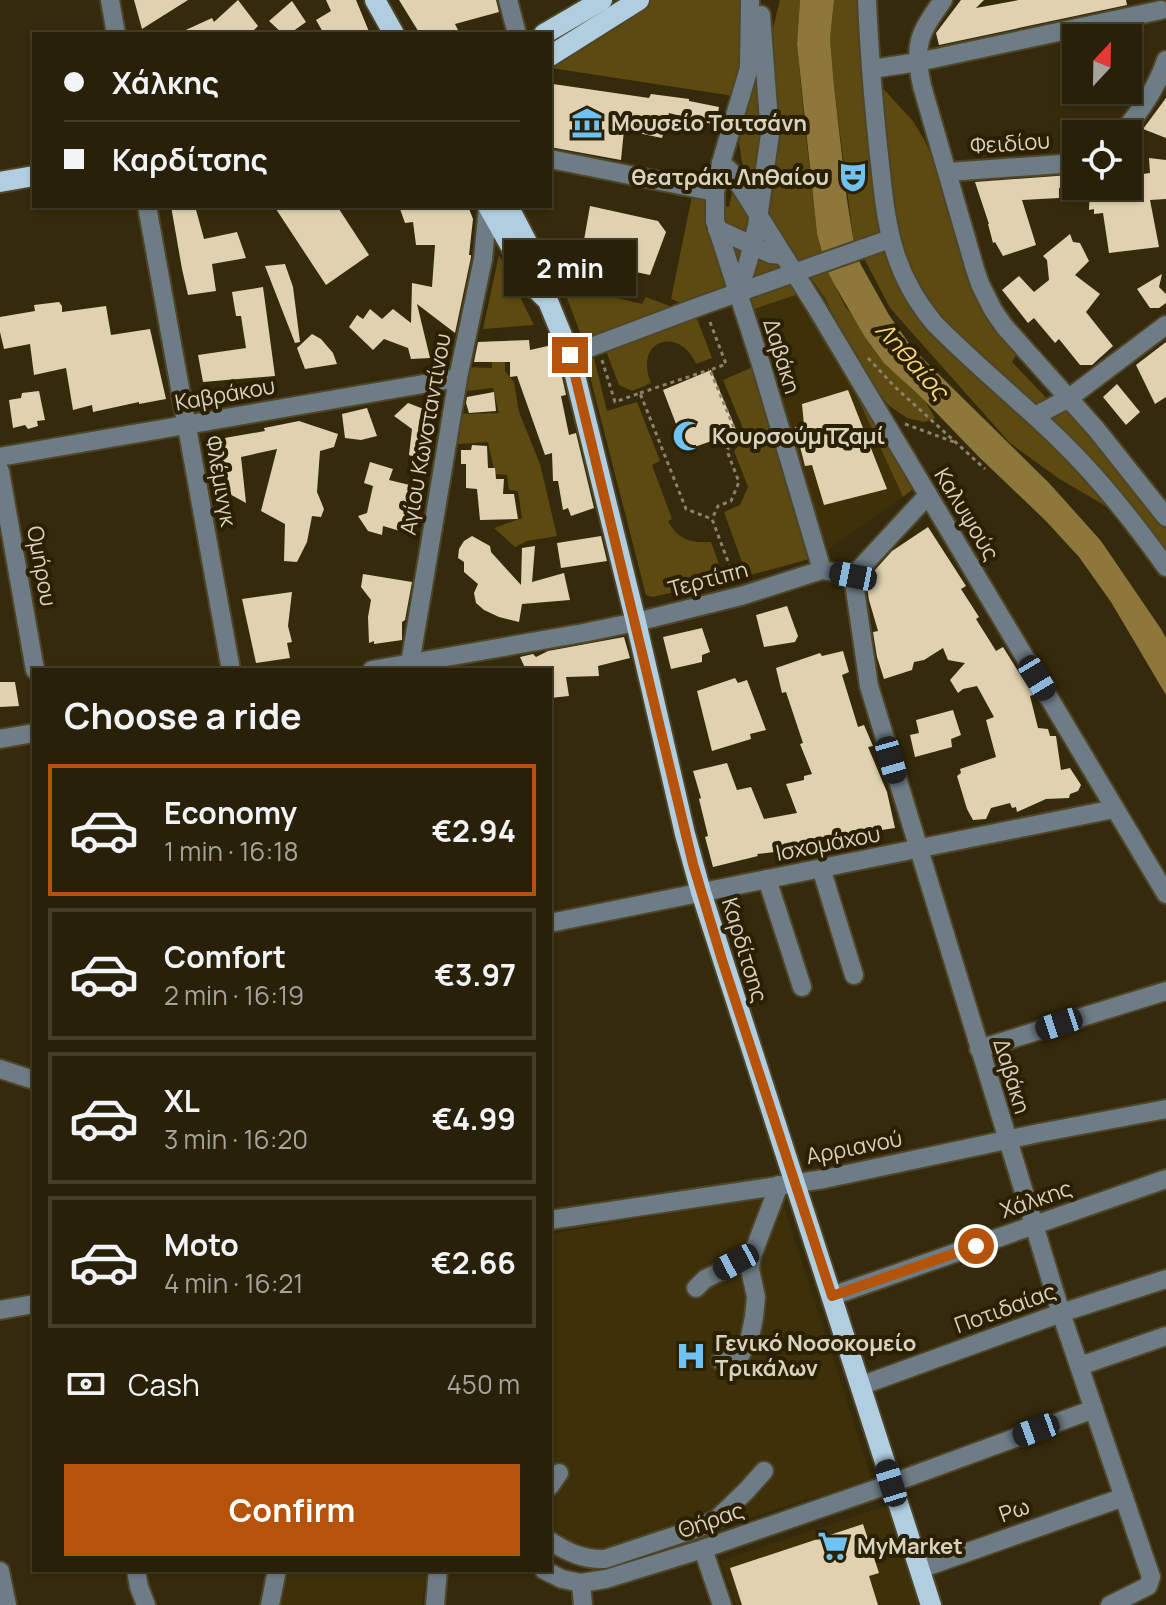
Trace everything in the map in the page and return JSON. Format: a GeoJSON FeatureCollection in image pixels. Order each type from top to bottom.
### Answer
{"type":"FeatureCollection","features":[{"type":"Feature","properties":{"kind":"main road"},"geometry":{"type":"LineString","coordinates":[[375,0],[393,32]]}},
{"type":"Feature","properties":{"kind":"main road"},"geometry":{"type":"LineString","coordinates":[[548,32],[610,4],[639,0]]}},
{"type":"Feature","properties":{"kind":"main road"},"geometry":{"type":"LineString","coordinates":[[552,54],[610,4]]}},
{"type":"Feature","properties":{"kind":"main road"},"geometry":{"type":"LineString","coordinates":[[0,182],[32,176]]}},
{"type":"Feature","properties":{"kind":"main road"},"geometry":{"type":"LineString","coordinates":[[489,208],[533,286],[548,301]]}},
{"type":"Feature","properties":{"kind":"main road"},"geometry":{"type":"LineString","coordinates":[[517,216],[544,280],[548,301]]}},
{"type":"Feature","properties":{"kind":"main road","name":"Καρδίτσης"},"geometry":{"type":"LineString","coordinates":[[548,301],[570,355],[685,834],[786,1184],[832,1296],[931,1605]]}},
{"type":"Feature","properties":{"kind":"street"},"geometry":{"type":"LineString","coordinates":[[110,0],[116,32]]}},
{"type":"Feature","properties":{"kind":"street"},"geometry":{"type":"LineString","coordinates":[[508,0],[516,32]]}},
{"type":"Feature","properties":{"kind":"street","name":"Δαβάκη"},"geometry":{"type":"LineString","coordinates":[[750,0],[749,68],[721,163],[714,212],[822,570]]}},
{"type":"Feature","properties":{"kind":"street"},"geometry":{"type":"LineString","coordinates":[[738,293],[758,217],[770,134],[760,0]]}},
{"type":"Feature","properties":{"kind":"street"},"geometry":{"type":"LineString","coordinates":[[867,0],[884,207],[890,239],[906,282],[934,323],[1035,416],[1097,479],[1166,567]]}},
{"type":"Feature","properties":{"kind":"street"},"geometry":{"type":"LineString","coordinates":[[943,0],[922,31],[918,62],[922,86],[980,284],[1010,334],[1069,398],[1166,517]]}},
{"type":"Feature","properties":{"kind":"street"},"geometry":{"type":"LineString","coordinates":[[1143,0],[1164,12]]}},
{"type":"Feature","properties":{"kind":"street"},"geometry":{"type":"LineString","coordinates":[[872,69],[1164,12]]}},
{"type":"Feature","properties":{"kind":"street"},"geometry":{"type":"LineString","coordinates":[[1131,120],[1150,95],[1166,60]]}},
{"type":"Feature","properties":{"kind":"street"},"geometry":{"type":"LineString","coordinates":[[552,159],[715,192]]}},
{"type":"Feature","properties":{"kind":"street","name":"Καλυψούς"},"geometry":{"type":"LineString","coordinates":[[721,163],[732,173],[795,273],[1166,894]]}},
{"type":"Feature","properties":{"kind":"street","name":"Φειδίου"},"geometry":{"type":"LineString","coordinates":[[948,172],[1062,164]]}},
{"type":"Feature","properties":{"kind":"street","name":"Φλέμινγκ"},"geometry":{"type":"LineString","coordinates":[[147,208],[231,668]]}},
{"type":"Feature","properties":{"kind":"street","name":"Αγίου Κωνσταντίνου"},"geometry":{"type":"LineString","coordinates":[[410,667],[458,378],[483,259],[488,208]]}},
{"type":"Feature","properties":{"kind":"street"},"geometry":{"type":"LineString","coordinates":[[717,229],[771,254],[782,255]]}},
{"type":"Feature","properties":{"kind":"street"},"geometry":{"type":"LineString","coordinates":[[570,355],[890,239]]}},
{"type":"Feature","properties":{"kind":"street"},"geometry":{"type":"LineString","coordinates":[[1035,416],[1069,398],[1166,325]]}},
{"type":"Feature","properties":{"kind":"street","name":"Καβράκου"},"geometry":{"type":"LineString","coordinates":[[0,457],[458,378]]}},
{"type":"Feature","properties":{"kind":"street","name":"Ομήρου"},"geometry":{"type":"LineString","coordinates":[[0,471],[35,668]]}},
{"type":"Feature","properties":{"kind":"street"},"geometry":{"type":"LineString","coordinates":[[853,576],[925,491]]}},
{"type":"Feature","properties":{"kind":"street","name":"Τερτίπη"},"geometry":{"type":"LineString","coordinates":[[410,667],[636,622],[741,596],[822,570],[853,576]]}},
{"type":"Feature","properties":{"kind":"street","name":"Δαβάκη"},"geometry":{"type":"LineString","coordinates":[[853,576],[869,686],[1033,1226],[1151,1577],[1150,1584],[1110,1605]]}},
{"type":"Feature","properties":{"kind":"street"},"geometry":{"type":"LineString","coordinates":[[0,739],[32,733]]}},
{"type":"Feature","properties":{"kind":"street","name":"Ισχομάχου"},"geometry":{"type":"LineString","coordinates":[[552,923],[1114,809]]}},
{"type":"Feature","properties":{"kind":"street"},"geometry":{"type":"LineString","coordinates":[[821,868],[854,975]]}},
{"type":"Feature","properties":{"kind":"street"},"geometry":{"type":"LineString","coordinates":[[767,879],[802,987]]}},
{"type":"Feature","properties":{"kind":"street"},"geometry":{"type":"LineString","coordinates":[[979,1049],[1166,991]]}},
{"type":"Feature","properties":{"kind":"street"},"geometry":{"type":"LineString","coordinates":[[0,1069],[32,1079]]}},
{"type":"Feature","properties":{"kind":"street","name":"Αρριανού"},"geometry":{"type":"LineString","coordinates":[[552,1220],[824,1179],[1166,1109]]}},
{"type":"Feature","properties":{"kind":"street","name":"Χάλκης"},"geometry":{"type":"LineString","coordinates":[[832,1296],[1166,1179]]}},
{"type":"Feature","properties":{"kind":"street"},"geometry":{"type":"LineString","coordinates":[[721,1361],[741,1354],[750,1337],[756,1297],[750,1269],[752,1256],[786,1184]]}},
{"type":"Feature","properties":{"kind":"street"},"geometry":{"type":"LineString","coordinates":[[696,1288],[712,1275],[752,1256]]}},
{"type":"Feature","properties":{"kind":"street","name":"Ποτιδαίας"},"geometry":{"type":"LineString","coordinates":[[860,1386],[1061,1313],[1166,1279]]}},
{"type":"Feature","properties":{"kind":"street"},"geometry":{"type":"LineString","coordinates":[[0,1310],[32,1304]]}},
{"type":"Feature","properties":{"kind":"street"},"geometry":{"type":"LineString","coordinates":[[1080,1366],[1166,1336]]}},
{"type":"Feature","properties":{"kind":"street","name":"Θήρας"},"geometry":{"type":"LineString","coordinates":[[581,1583],[606,1579],[703,1549],[1094,1409]]}},
{"type":"Feature","properties":{"kind":"street"},"geometry":{"type":"LineString","coordinates":[[552,1542],[580,1556],[605,1559],[698,1528],[717,1519],[764,1471]]}},
{"type":"Feature","properties":{"kind":"street","name":"Ρω"},"geometry":{"type":"LineString","coordinates":[[920,1569],[1124,1497]]}},
{"type":"Feature","properties":{"kind":"street"},"geometry":{"type":"LineString","coordinates":[[703,1549],[722,1605]]}},
{"type":"Feature","properties":{"kind":"street"},"geometry":{"type":"LineString","coordinates":[[0,1571],[7,1605]]}},
{"type":"Feature","properties":{"kind":"street"},"geometry":{"type":"LineString","coordinates":[[136,1572],[145,1605]]}},
{"type":"Feature","properties":{"kind":"street"},"geometry":{"type":"LineString","coordinates":[[270,1605],[277,1572]]}},
{"type":"Feature","properties":{"kind":"street"},"geometry":{"type":"LineString","coordinates":[[435,1605],[438,1572]]}},
{"type":"Feature","properties":{"kind":"street"},"geometry":{"type":"LineString","coordinates":[[548,1572],[581,1583],[583,1605]]}},
{"type":"Feature","properties":{"kind":"path"},"geometry":{"type":"LineString","coordinates":[[597,345],[615,402],[726,364],[703,305]]}},
{"type":"Feature","properties":{"kind":"path"},"geometry":{"type":"LineString","coordinates":[[864,354],[895,387],[985,469]]}},
{"type":"Feature","properties":{"kind":"path"},"geometry":{"type":"LineString","coordinates":[[710,370],[735,430],[727,451],[739,482],[731,501],[718,506],[712,519],[741,596]]}},
{"type":"Feature","properties":{"kind":"path"},"geometry":{"type":"LineString","coordinates":[[640,393],[686,509],[712,519]]}},
{"type":"Feature","properties":{"kind":"path"},"geometry":{"type":"LineString","coordinates":[[879,413],[957,443]]}},
{"type":"Feature","properties":{"kind":"shaded area"},"geometry":{"type":"Polygon","coordinates":[[[651,0],[742,0],[771,36],[780,0],[800,0],[797,44],[804,117],[817,234],[827,270],[845,306],[908,386],[925,401],[935,418],[924,422],[907,418],[888,405],[852,354],[826,300],[750,184],[739,143],[744,99],[552,68],[552,63],[651,0]]]}},
{"type":"Feature","properties":{"kind":"shaded area"},"geometry":{"type":"Polygon","coordinates":[[[834,0],[865,0],[868,72],[913,121],[925,141],[1019,351],[1012,362],[1059,411],[1073,411],[1166,522],[1166,563],[1141,527],[1058,478],[1010,443],[890,308],[865,260],[855,250],[830,39],[834,0]]]}},
{"type":"Feature","properties":{"kind":"shaded area"},"geometry":{"type":"Polygon","coordinates":[[[734,183],[790,271],[691,307],[671,299],[692,196],[729,207],[734,183]]]}},
{"type":"Feature","properties":{"kind":"shaded area"},"geometry":{"type":"Polygon","coordinates":[[[499,255],[534,325],[483,329],[499,255]]]}},
{"type":"Feature","properties":{"kind":"shaded area"},"geometry":{"type":"Polygon","coordinates":[[[793,280],[802,293],[748,311],[743,297],[793,280]]]}},
{"type":"Feature","properties":{"kind":"shaded area"},"geometry":{"type":"Polygon","coordinates":[[[562,285],[642,304],[646,297],[680,310],[593,340],[581,335],[562,285]]]}},
{"type":"Feature","properties":{"kind":"shaded area"},"geometry":{"type":"Polygon","coordinates":[[[802,293],[843,366],[903,497],[821,554],[748,311],[802,293]]]}},
{"type":"Feature","properties":{"kind":"shaded area"},"geometry":{"type":"Polygon","coordinates":[[[696,316],[712,358],[696,364],[680,345],[661,343],[648,356],[651,383],[632,391],[619,385],[605,348],[696,316]]]}},
{"type":"Feature","properties":{"kind":"shaded area"},"geometry":{"type":"Polygon","coordinates":[[[491,341],[505,341],[505,371],[514,382],[519,412],[540,464],[557,536],[527,541],[515,547],[494,528],[522,518],[518,491],[509,490],[507,475],[495,474],[488,442],[458,444],[462,414],[499,413],[493,388],[466,391],[468,367],[492,368],[491,341]]]}},
{"type":"Feature","properties":{"kind":"shaded area"},"geometry":{"type":"Polygon","coordinates":[[[593,354],[607,411],[637,402],[660,461],[652,465],[672,519],[668,521],[686,539],[711,542],[725,581],[652,597],[646,595],[585,357],[593,354]]]}},
{"type":"Feature","properties":{"kind":"shaded area"},"geometry":{"type":"Polygon","coordinates":[[[755,366],[813,558],[747,576],[724,512],[740,505],[748,487],[734,451],[742,442],[744,431],[723,380],[755,366]]]}},
{"type":"Feature","properties":{"kind":"shaded area"},"geometry":{"type":"Polygon","coordinates":[[[843,366],[917,486],[903,497],[843,366]]]}},
{"type":"Feature","properties":{"kind":"shaded area","name":"Γενικό Νοσοκομείο Τρικάλων"},"geometry":{"type":"Polygon","coordinates":[[[780,1195],[872,1479],[597,1566],[581,1566],[552,1555],[552,1234],[780,1195]]]}},
{"type":"Feature","properties":{"kind":"shaded area","name":"MyMarket"},"geometry":{"type":"Polygon","coordinates":[[[889,1505],[921,1605],[736,1605],[721,1561],[889,1505]]]}},
{"type":"Feature","properties":{"kind":"shaded area"},"geometry":{"type":"Polygon","coordinates":[[[288,1572],[427,1572],[422,1605],[282,1605],[288,1572]]]}},
{"type":"Feature","properties":{"kind":"water","name":"Ληθαίος"},"geometry":{"type":"Polygon","coordinates":[[[800,0],[834,0],[830,39],[834,86],[847,200],[855,250],[861,265],[889,315],[913,349],[1050,484],[1101,541],[1166,638],[1166,695],[1111,602],[1079,557],[884,363],[834,284],[817,234],[797,44],[800,0]]]}},
{"type":"Feature","properties":{"kind":"building"},"geometry":{"type":"Polygon","coordinates":[[[134,0],[188,0],[142,29],[134,0]]]}},
{"type":"Feature","properties":{"kind":"building"},"geometry":{"type":"Polygon","coordinates":[[[238,0],[258,26],[252,32],[181,32],[212,18],[214,22],[238,0]]]}},
{"type":"Feature","properties":{"kind":"building"},"geometry":{"type":"Polygon","coordinates":[[[326,0],[356,0],[369,32],[323,32],[316,20],[331,11],[326,0]]]}},
{"type":"Feature","properties":{"kind":"building"},"geometry":{"type":"Polygon","coordinates":[[[399,0],[496,0],[499,12],[455,24],[458,30],[454,32],[419,32],[399,0]]]}},
{"type":"Feature","properties":{"kind":"building"},"geometry":{"type":"Polygon","coordinates":[[[961,0],[984,0],[976,8],[1019,0],[1126,0],[1127,5],[939,45],[936,33],[961,0]]]}},
{"type":"Feature","properties":{"kind":"building"},"geometry":{"type":"Polygon","coordinates":[[[292,1],[306,22],[292,32],[281,32],[269,21],[292,1]]]}},
{"type":"Feature","properties":{"kind":"building","name":"Μουσείο Τσιτσάνη"},"geometry":{"type":"Polygon","coordinates":[[[553,84],[649,98],[651,94],[689,99],[719,107],[716,125],[669,113],[662,138],[624,130],[621,160],[552,147],[553,84]]]}},
{"type":"Feature","properties":{"kind":"building"},"geometry":{"type":"Polygon","coordinates":[[[1166,98],[1166,138],[1143,129],[1166,98]]]}},
{"type":"Feature","properties":{"kind":"building"},"geometry":{"type":"Polygon","coordinates":[[[1149,158],[1166,160],[1166,199],[1150,200],[1159,247],[1109,253],[1103,213],[1094,214],[1094,209],[1089,210],[1089,200],[1142,200],[1142,174],[1150,173],[1149,158]]]}},
{"type":"Feature","properties":{"kind":"building"},"geometry":{"type":"Polygon","coordinates":[[[1062,176],[1059,198],[1022,200],[1036,245],[1003,256],[993,243],[975,182],[1062,176]]]}},
{"type":"Feature","properties":{"kind":"building"},"geometry":{"type":"Polygon","coordinates":[[[590,206],[658,221],[666,232],[650,275],[593,263],[586,254],[591,242],[584,240],[590,206]]]}},
{"type":"Feature","properties":{"kind":"building"},"geometry":{"type":"Polygon","coordinates":[[[171,208],[196,208],[204,239],[237,232],[246,258],[212,264],[216,291],[188,295],[171,208]]]}},
{"type":"Feature","properties":{"kind":"building"},"geometry":{"type":"Polygon","coordinates":[[[275,208],[338,208],[369,255],[326,285],[275,208]]]}},
{"type":"Feature","properties":{"kind":"building"},"geometry":{"type":"Polygon","coordinates":[[[400,208],[469,208],[473,219],[471,257],[455,333],[417,304],[430,358],[411,359],[408,348],[384,339],[373,350],[349,327],[357,315],[363,319],[370,309],[382,319],[393,309],[411,323],[412,283],[432,287],[435,245],[416,245],[413,222],[405,223],[400,208]]]}},
{"type":"Feature","properties":{"kind":"building"},"geometry":{"type":"Polygon","coordinates":[[[1070,234],[1073,242],[1080,243],[1089,261],[1075,275],[1100,294],[1086,312],[1113,346],[1092,365],[1080,365],[1059,339],[1055,343],[1034,318],[1028,323],[1002,290],[1019,276],[1034,292],[1049,280],[1047,260],[1043,256],[1070,234]]]}},
{"type":"Feature","properties":{"kind":"building"},"geometry":{"type":"Polygon","coordinates":[[[285,264],[293,287],[300,342],[295,343],[265,266],[285,264]]]}},
{"type":"Feature","properties":{"kind":"building"},"geometry":{"type":"Polygon","coordinates":[[[1162,274],[1159,287],[1166,294],[1166,303],[1159,308],[1150,308],[1137,289],[1162,274]]]}},
{"type":"Feature","properties":{"kind":"building"},"geometry":{"type":"Polygon","coordinates":[[[263,287],[275,376],[203,382],[198,355],[246,348],[241,316],[236,316],[232,292],[263,287]]]}},
{"type":"Feature","properties":{"kind":"building"},"geometry":{"type":"Polygon","coordinates":[[[59,302],[62,312],[106,306],[111,335],[150,329],[166,399],[93,412],[92,405],[73,410],[66,368],[34,375],[30,344],[4,349],[0,317],[35,311],[34,305],[59,302]]]}},
{"type":"Feature","properties":{"kind":"building"},"geometry":{"type":"Polygon","coordinates":[[[312,334],[333,353],[337,364],[305,369],[297,348],[312,334]]]}},
{"type":"Feature","properties":{"kind":"building"},"geometry":{"type":"Polygon","coordinates":[[[529,340],[530,350],[552,345],[558,359],[566,395],[561,396],[569,435],[576,433],[594,508],[571,516],[568,508],[563,510],[558,481],[553,481],[552,453],[545,455],[517,376],[510,377],[510,362],[474,362],[478,342],[529,340]]]}},
{"type":"Feature","properties":{"kind":"building"},"geometry":{"type":"Polygon","coordinates":[[[1166,342],[1166,397],[1155,404],[1136,365],[1166,342]]]}},
{"type":"Feature","properties":{"kind":"building"},"geometry":{"type":"Polygon","coordinates":[[[711,370],[737,432],[686,450],[663,390],[711,370]]]}},
{"type":"Feature","properties":{"kind":"building"},"geometry":{"type":"Polygon","coordinates":[[[1117,384],[1140,412],[1126,425],[1103,397],[1117,384]]]}},
{"type":"Feature","properties":{"kind":"building"},"geometry":{"type":"Polygon","coordinates":[[[848,390],[887,489],[824,505],[812,465],[805,466],[795,427],[804,425],[802,404],[848,390]]]}},
{"type":"Feature","properties":{"kind":"building"},"geometry":{"type":"Polygon","coordinates":[[[39,391],[45,420],[37,421],[38,426],[28,429],[25,425],[13,428],[9,400],[21,398],[22,393],[39,391]]]}},
{"type":"Feature","properties":{"kind":"building"},"geometry":{"type":"Polygon","coordinates":[[[494,392],[496,411],[469,413],[467,397],[494,392]]]}},
{"type":"Feature","properties":{"kind":"building"},"geometry":{"type":"Polygon","coordinates":[[[408,403],[434,413],[421,459],[409,455],[412,429],[394,416],[408,403]]]}},
{"type":"Feature","properties":{"kind":"building"},"geometry":{"type":"Polygon","coordinates":[[[367,408],[377,436],[361,440],[345,438],[342,414],[367,408]]]}},
{"type":"Feature","properties":{"kind":"building"},"geometry":{"type":"Polygon","coordinates":[[[299,421],[338,434],[334,447],[320,451],[317,492],[324,509],[321,517],[312,516],[307,542],[297,562],[284,561],[285,524],[261,511],[277,449],[241,457],[246,503],[226,492],[213,440],[265,431],[264,428],[299,421]]]}},
{"type":"Feature","properties":{"kind":"building"},"geometry":{"type":"Polygon","coordinates":[[[472,445],[487,446],[488,468],[495,468],[496,479],[504,479],[503,494],[514,494],[518,519],[480,520],[477,489],[466,488],[466,464],[461,464],[461,450],[471,450],[472,445]]]}},
{"type":"Feature","properties":{"kind":"building"},"geometry":{"type":"Polygon","coordinates":[[[370,462],[393,469],[389,480],[422,488],[413,521],[417,536],[383,526],[382,535],[368,531],[358,516],[367,513],[373,486],[364,483],[370,462]]]}},
{"type":"Feature","properties":{"kind":"building"},"geometry":{"type":"Polygon","coordinates":[[[928,527],[966,586],[961,589],[996,651],[1003,647],[1033,695],[1030,696],[1038,728],[1048,729],[1050,736],[1056,736],[1061,770],[1070,768],[1081,785],[1069,798],[1046,799],[1017,812],[1010,803],[991,808],[986,819],[973,820],[957,776],[961,773],[960,769],[996,757],[986,720],[994,717],[977,686],[958,693],[950,680],[965,663],[948,660],[943,648],[924,660],[914,662],[912,670],[884,679],[877,657],[873,632],[878,631],[866,580],[892,551],[928,527]]]}},
{"type":"Feature","properties":{"kind":"building"},"geometry":{"type":"Polygon","coordinates":[[[472,536],[490,546],[491,552],[521,585],[522,548],[535,546],[532,582],[564,573],[570,600],[522,604],[519,622],[484,610],[476,603],[474,593],[478,584],[464,572],[464,562],[458,558],[464,541],[472,536]]]}},
{"type":"Feature","properties":{"kind":"building"},"geometry":{"type":"Polygon","coordinates":[[[601,536],[607,561],[561,568],[557,543],[601,536]]]}},
{"type":"Feature","properties":{"kind":"building"},"geometry":{"type":"Polygon","coordinates":[[[363,574],[412,582],[405,620],[402,622],[402,640],[369,643],[371,600],[361,587],[363,574]]]}},
{"type":"Feature","properties":{"kind":"building"},"geometry":{"type":"Polygon","coordinates":[[[292,592],[288,626],[292,642],[287,643],[290,658],[256,663],[242,599],[292,592]]]}},
{"type":"Feature","properties":{"kind":"building"},"geometry":{"type":"Polygon","coordinates":[[[787,606],[798,636],[795,642],[764,647],[756,615],[787,606]]]}},
{"type":"Feature","properties":{"kind":"building"},"geometry":{"type":"Polygon","coordinates":[[[702,628],[710,652],[702,655],[702,662],[671,669],[663,637],[702,628]]]}},
{"type":"Feature","properties":{"kind":"building"},"geometry":{"type":"Polygon","coordinates":[[[624,637],[630,658],[598,666],[599,676],[566,677],[569,696],[552,698],[552,668],[525,668],[520,657],[533,654],[536,657],[548,651],[624,637]]]}},
{"type":"Feature","properties":{"kind":"building"},"geometry":{"type":"Polygon","coordinates":[[[843,651],[849,672],[842,675],[858,727],[864,725],[873,746],[868,747],[887,792],[895,828],[835,837],[836,840],[807,848],[757,854],[713,867],[693,771],[727,763],[737,790],[751,787],[764,819],[797,813],[786,784],[804,780],[804,776],[812,774],[776,668],[820,653],[822,656],[843,651]]]}},
{"type":"Feature","properties":{"kind":"building"},"geometry":{"type":"Polygon","coordinates":[[[735,678],[738,683],[747,680],[766,730],[750,734],[751,739],[712,751],[697,691],[735,678]]]}},
{"type":"Feature","properties":{"kind":"building"},"geometry":{"type":"Polygon","coordinates":[[[0,682],[15,682],[19,706],[0,707],[0,682]]]}},
{"type":"Feature","properties":{"kind":"building"},"geometry":{"type":"Polygon","coordinates":[[[953,710],[961,735],[951,739],[952,747],[915,757],[910,735],[919,733],[916,720],[953,710]]]}},
{"type":"Feature","properties":{"kind":"building","name":"MyMarket"},"geometry":{"type":"Polygon","coordinates":[[[863,1524],[879,1573],[869,1576],[878,1605],[742,1605],[730,1568],[863,1524]]]}},
{"type":"Feature","properties":{"kind":"place","name":"Μουσείο Τσιτσάνη"},"geometry":{"type":"Point","coordinates":[587,123]}},
{"type":"Feature","properties":{"kind":"place","name":"θεατράκι Ληθαίου"},"geometry":{"type":"Point","coordinates":[853,177]}},
{"type":"Feature","properties":{"kind":"place","name":"Κουρσούμ Τζαμί"},"geometry":{"type":"Point","coordinates":[688,436]}},
{"type":"Feature","properties":{"kind":"place","name":"Γενικό Νοσοκομείο Τρικάλων"},"geometry":{"type":"Point","coordinates":[691,1356]}},
{"type":"Feature","properties":{"kind":"place","name":"MyMarket"},"geometry":{"type":"Point","coordinates":[833,1546]}},
{"type":"Feature","properties":{"kind":"route"},"geometry":{"type":"LineString","coordinates":[[570,355],[693,864],[793,1183],[832,1296],[976,1246]]}}]}
